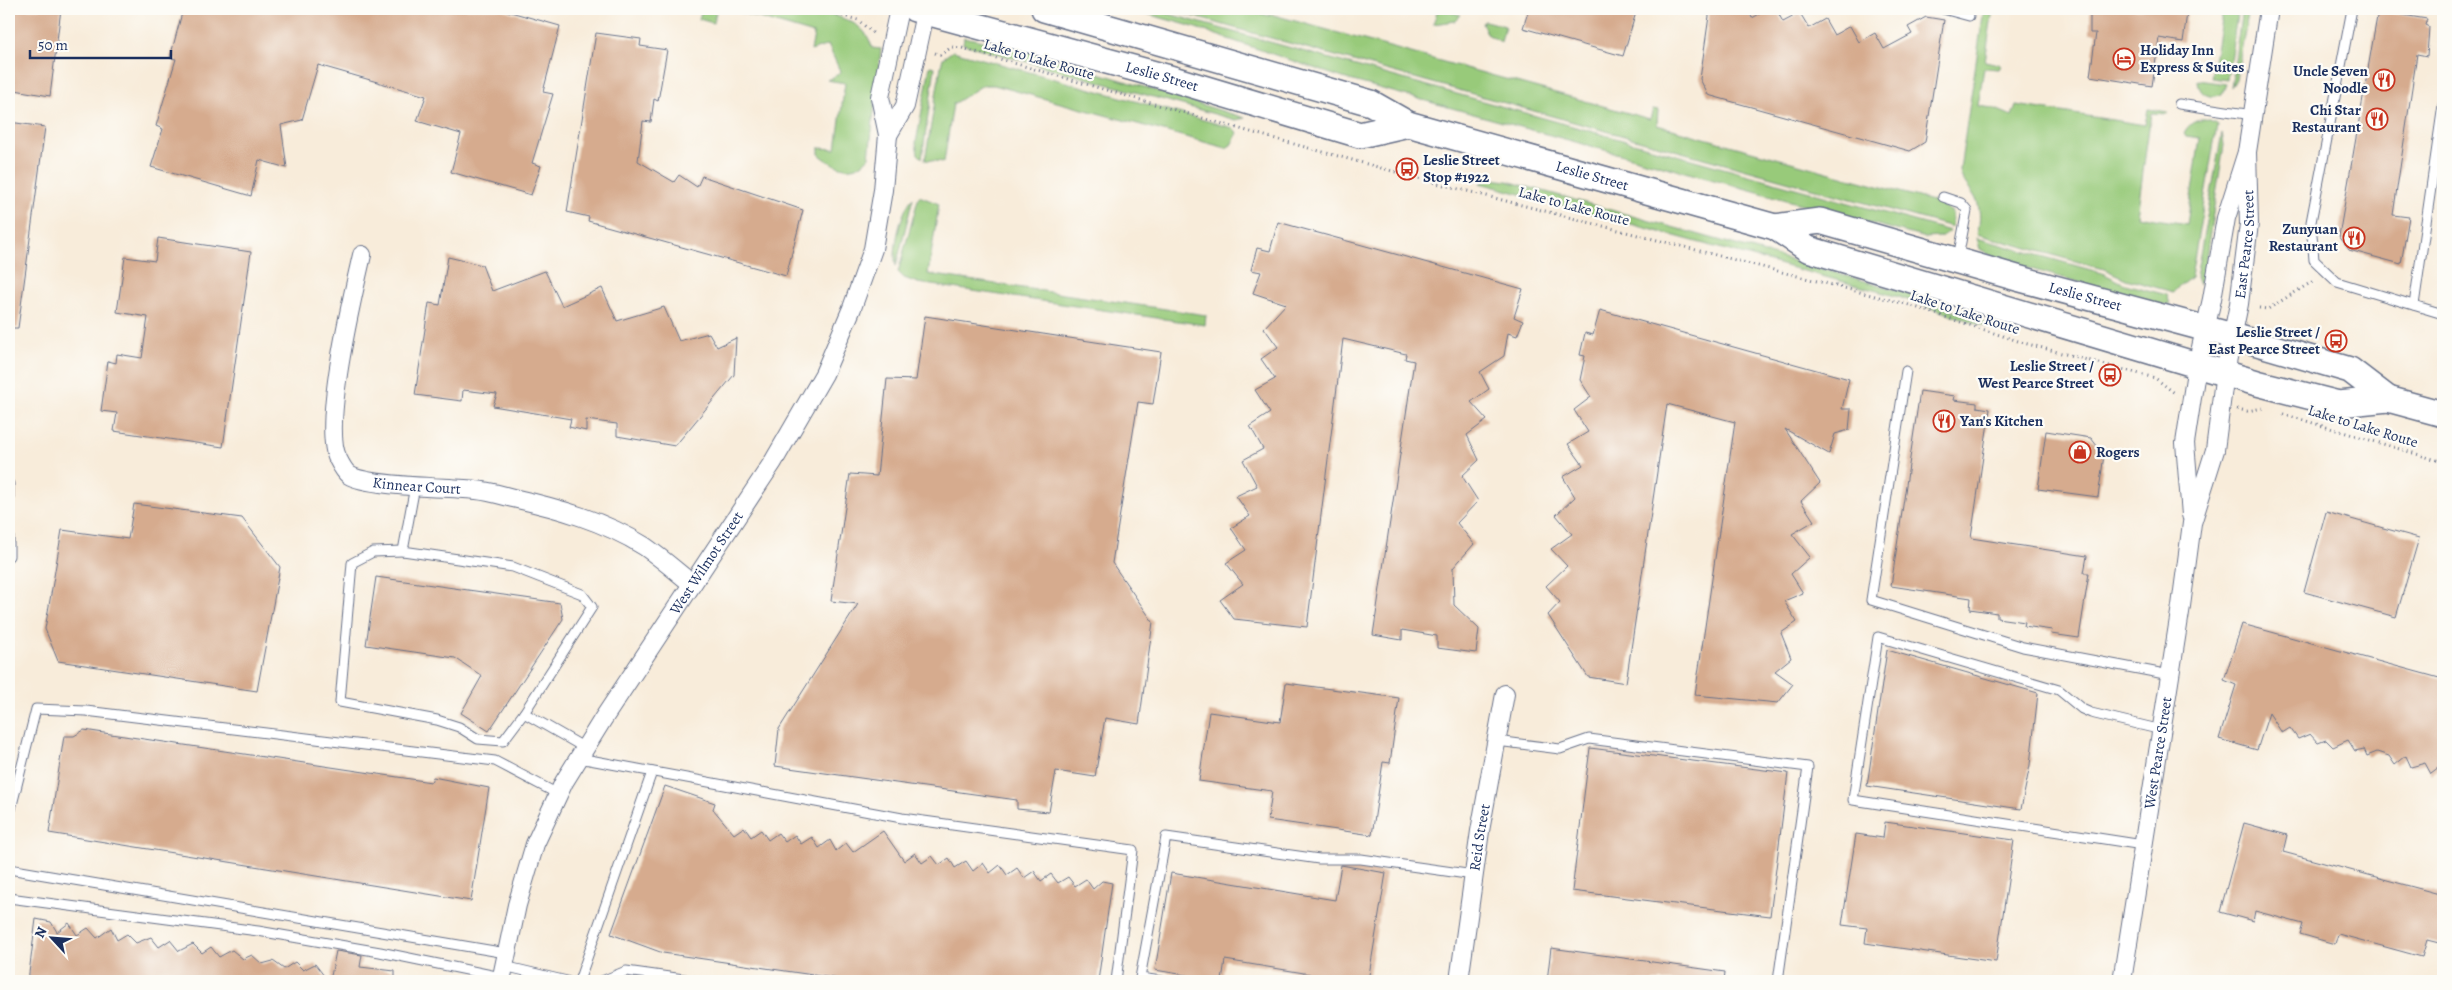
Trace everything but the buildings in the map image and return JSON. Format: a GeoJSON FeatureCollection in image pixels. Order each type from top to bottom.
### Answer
{"type":"FeatureCollection","features":[{"type":"Feature","properties":{"kind":"main road","name":"Leslie Street"},"geometry":{"type":"LineString","coordinates":[[1044,9],[1371,102],[1408,124],[1775,227],[1808,249],[2197,365],[2339,404],[2388,399],[2443,414]]}},
{"type":"Feature","properties":{"kind":"main road","name":"Leslie Street"},"geometry":{"type":"LineString","coordinates":[[922,10],[1166,77],[1360,135],[1408,124]]}},
{"type":"Feature","properties":{"kind":"main road","name":"Leslie Street"},"geometry":{"type":"LineString","coordinates":[[1775,227],[1820,221],[1958,261],[2233,336],[2350,370],[2388,399]]}},
{"type":"Feature","properties":{"kind":"street","name":"West Wilmot Street"},"geometry":{"type":"LineString","coordinates":[[503,969],[517,905],[535,844],[558,794],[582,753],[692,583],[773,462],[824,374],[852,308],[872,249],[886,170],[888,135],[880,97],[899,9]]}},
{"type":"Feature","properties":{"kind":"street","name":"East Pearce Street"},"geometry":{"type":"LineString","coordinates":[[2205,329],[2226,218],[2247,152],[2269,9]]}},
{"type":"Feature","properties":{"kind":"street","name":"West Wilmot Street"},"geometry":{"type":"LineString","coordinates":[[888,135],[905,106],[922,10]]}},
{"type":"Feature","properties":{"kind":"street","name":"East Pearce Street"},"geometry":{"type":"LineString","coordinates":[[2233,336],[2249,224],[2247,152]]}},
{"type":"Feature","properties":{"kind":"street","name":"Kinnear Court"},"geometry":{"type":"LineString","coordinates":[[362,255],[350,303],[333,411],[332,444],[337,459],[348,474],[365,480],[415,486],[478,490],[555,507],[611,529],[644,546],[692,583]]}},
{"type":"Feature","properties":{"kind":"street","name":"West Pearce Street"},"geometry":{"type":"LineString","coordinates":[[2192,523],[2185,443],[2197,365],[2205,329]]}},
{"type":"Feature","properties":{"kind":"street","name":"West Pearce Street"},"geometry":{"type":"LineString","coordinates":[[2122,981],[2162,730],[2192,523],[2215,450],[2225,372],[2233,336]]}},
{"type":"Feature","properties":{"kind":"street","name":"Reid Street"},"geometry":{"type":"LineString","coordinates":[[1460,981],[1480,830],[1505,694]]}},
{"type":"Feature","properties":{"kind":"lane"},"geometry":{"type":"LineString","coordinates":[[1943,9],[1969,16]]}},
{"type":"Feature","properties":{"kind":"lane"},"geometry":{"type":"LineString","coordinates":[[2352,9],[2311,222],[2314,260],[2337,282],[2443,314]]}},
{"type":"Feature","properties":{"kind":"lane"},"geometry":{"type":"LineString","coordinates":[[2179,104],[2253,115]]}},
{"type":"Feature","properties":{"kind":"lane"},"geometry":{"type":"LineString","coordinates":[[2414,305],[2443,105]]}},
{"type":"Feature","properties":{"kind":"lane"},"geometry":{"type":"LineString","coordinates":[[1943,197],[1961,203],[1967,210],[1958,261]]}},
{"type":"Feature","properties":{"kind":"lane"},"geometry":{"type":"LineString","coordinates":[[1906,372],[1871,600],[2023,647],[2170,675]]}},
{"type":"Feature","properties":{"kind":"lane"},"geometry":{"type":"LineString","coordinates":[[9,484],[9,556]]}},
{"type":"Feature","properties":{"kind":"lane"},"geometry":{"type":"LineString","coordinates":[[403,551],[415,486]]}},
{"type":"Feature","properties":{"kind":"lane"},"geometry":{"type":"LineString","coordinates":[[403,551],[513,567],[582,594],[592,607],[524,713],[503,742],[478,739],[459,727],[437,720],[340,702],[352,563],[373,552],[403,551]]}},
{"type":"Feature","properties":{"kind":"lane"},"geometry":{"type":"LineString","coordinates":[[2143,845],[1853,800],[1878,637],[2059,690],[2082,709],[2090,713],[2162,730]]}},
{"type":"Feature","properties":{"kind":"lane"},"geometry":{"type":"LineString","coordinates":[[9,817],[36,709],[86,711],[496,761],[558,794]]}},
{"type":"Feature","properties":{"kind":"lane"},"geometry":{"type":"LineString","coordinates":[[524,713],[582,753],[652,772],[902,818],[1133,850],[1116,981]]}},
{"type":"Feature","properties":{"kind":"lane"},"geometry":{"type":"LineString","coordinates":[[1497,741],[1560,749],[1589,739],[1808,767],[1778,981]]}},
{"type":"Feature","properties":{"kind":"lane"},"geometry":{"type":"LineString","coordinates":[[579,981],[652,772]]}},
{"type":"Feature","properties":{"kind":"lane"},"geometry":{"type":"LineString","coordinates":[[1162,981],[1140,978],[1166,837],[1319,859],[1361,859],[1474,875]]}},
{"type":"Feature","properties":{"kind":"lane"},"geometry":{"type":"LineString","coordinates":[[9,869],[567,981]]}},
{"type":"Feature","properties":{"kind":"lane"},"geometry":{"type":"LineString","coordinates":[[9,898],[258,931],[380,952],[503,969]]}},
{"type":"Feature","properties":{"kind":"lane"},"geometry":{"type":"LineString","coordinates":[[602,981],[626,971],[698,981]]}},
{"type":"Feature","properties":{"kind":"path"},"geometry":{"type":"LineString","coordinates":[[818,9],[858,20],[876,37]]}},
{"type":"Feature","properties":{"kind":"path","name":"Lake to Lake Route"},"geometry":{"type":"LineString","coordinates":[[935,53],[940,55],[952,46],[962,48],[1432,182],[1906,304],[2024,343],[2155,378],[2176,394]]}},
{"type":"Feature","properties":{"kind":"path"},"geometry":{"type":"LineString","coordinates":[[2259,308],[2268,309],[2327,272]]}},
{"type":"Feature","properties":{"kind":"path"},"geometry":{"type":"LineString","coordinates":[[2248,411],[2261,408],[2271,410]]}},
{"type":"Feature","properties":{"kind":"path","name":"Lake to Lake Route"},"geometry":{"type":"LineString","coordinates":[[2280,413],[2443,462]]}},
{"type":"Feature","properties":{"kind":"green space"},"geometry":{"type":"Polygon","coordinates":[[[702,9],[717,9],[713,23],[699,19],[702,9]]]}},
{"type":"Feature","properties":{"kind":"green space"},"geometry":{"type":"Polygon","coordinates":[[[728,9],[790,9],[814,16],[817,10],[843,18],[858,26],[869,39],[872,48],[881,49],[869,157],[863,163],[857,167],[844,168],[831,163],[819,154],[819,148],[836,149],[845,83],[827,80],[841,73],[828,45],[811,51],[814,34],[728,9]]]}},
{"type":"Feature","properties":{"kind":"green space"},"geometry":{"type":"Polygon","coordinates":[[[1129,9],[1151,9],[1950,231],[1941,237],[1925,238],[1346,79],[1187,25],[1129,9]]]}},
{"type":"Feature","properties":{"kind":"green space"},"geometry":{"type":"Polygon","coordinates":[[[1166,9],[1243,9],[1270,16],[1270,14],[1650,119],[1653,109],[1658,110],[1657,125],[1936,202],[1952,212],[1952,227],[1166,9]]]}},
{"type":"Feature","properties":{"kind":"green space"},"geometry":{"type":"Polygon","coordinates":[[[1438,9],[1461,15],[1455,21],[1433,24],[1438,9]]]}},
{"type":"Feature","properties":{"kind":"green space"},"geometry":{"type":"Polygon","coordinates":[[[1984,9],[1993,9],[1985,61],[2001,66],[1999,69],[1984,68],[1978,106],[1993,108],[2012,116],[2016,105],[2145,125],[2148,109],[2168,112],[2167,114],[2151,113],[2137,216],[2187,224],[2200,138],[2186,136],[2184,133],[2190,125],[2199,120],[2208,120],[2217,125],[2191,277],[2173,292],[2126,279],[2104,269],[1977,234],[1980,219],[1978,203],[1963,179],[1960,169],[1984,9]]]}},
{"type":"Feature","properties":{"kind":"green space"},"geometry":{"type":"Polygon","coordinates":[[[2223,9],[2238,9],[2227,80],[2211,78],[2223,9]]]}},
{"type":"Feature","properties":{"kind":"green space"},"geometry":{"type":"Polygon","coordinates":[[[2242,9],[2249,9],[2236,79],[2231,88],[2242,9]]]}},
{"type":"Feature","properties":{"kind":"green space"},"geometry":{"type":"Polygon","coordinates":[[[1485,21],[1505,26],[1501,42],[1487,34],[1482,23],[1485,21]]]}},
{"type":"Feature","properties":{"kind":"green space"},"geometry":{"type":"Polygon","coordinates":[[[964,37],[1024,50],[1245,118],[1236,120],[963,44],[964,37]]]}},
{"type":"Feature","properties":{"kind":"green space"},"geometry":{"type":"Polygon","coordinates":[[[953,51],[1233,128],[1238,133],[1231,145],[1226,148],[994,85],[983,85],[953,104],[944,162],[925,160],[943,58],[953,51]]]}},
{"type":"Feature","properties":{"kind":"green space"},"geometry":{"type":"Polygon","coordinates":[[[930,66],[935,67],[922,158],[918,154],[916,143],[930,66]]]}},
{"type":"Feature","properties":{"kind":"green space"},"geometry":{"type":"Polygon","coordinates":[[[2198,80],[2226,84],[2222,94],[2209,96],[2202,92],[2198,80]]]}},
{"type":"Feature","properties":{"kind":"green space"},"geometry":{"type":"Polygon","coordinates":[[[2222,133],[2224,145],[2204,270],[2199,285],[2196,277],[2222,133]]]}},
{"type":"Feature","properties":{"kind":"green space"},"geometry":{"type":"Polygon","coordinates":[[[1491,179],[1507,181],[1901,291],[2001,329],[1999,331],[1899,297],[1480,183],[1491,179]]]}},
{"type":"Feature","properties":{"kind":"green space"},"geometry":{"type":"Polygon","coordinates":[[[919,196],[939,204],[928,274],[1206,315],[1205,325],[918,283],[904,278],[898,272],[919,196]]]}},
{"type":"Feature","properties":{"kind":"green space"},"geometry":{"type":"Polygon","coordinates":[[[913,198],[896,266],[895,251],[898,230],[905,211],[913,198]]]}},
{"type":"Feature","properties":{"kind":"green space"},"geometry":{"type":"Polygon","coordinates":[[[1977,238],[2102,273],[2125,284],[2167,295],[2170,304],[2162,305],[1998,260],[1980,249],[1977,238]]]}},
{"type":"Feature","properties":{"kind":"place","name":"Holiday Inn Express & Suites"},"geometry":{"type":"Point","coordinates":[2124,59]}},
{"type":"Feature","properties":{"kind":"place","name":"Uncle Seven Noodle"},"geometry":{"type":"Point","coordinates":[2384,80]}},
{"type":"Feature","properties":{"kind":"place","name":"Chi Star Restaurant"},"geometry":{"type":"Point","coordinates":[2377,119]}},
{"type":"Feature","properties":{"kind":"place","name":"Leslie Street Stop #1922"},"geometry":{"type":"Point","coordinates":[1407,169]}},
{"type":"Feature","properties":{"kind":"place","name":"Zunyuan Restaurant"},"geometry":{"type":"Point","coordinates":[2354,238]}},
{"type":"Feature","properties":{"kind":"place","name":"Leslie Street / East Pearce Street"},"geometry":{"type":"Point","coordinates":[2336,341]}},
{"type":"Feature","properties":{"kind":"place","name":"Leslie Street / West Pearce Street"},"geometry":{"type":"Point","coordinates":[2110,375]}},
{"type":"Feature","properties":{"kind":"place","name":"Yan's Kitchen"},"geometry":{"type":"Point","coordinates":[1944,421]}},
{"type":"Feature","properties":{"kind":"place","name":"Rogers"},"geometry":{"type":"Point","coordinates":[2080,452]}}]}
